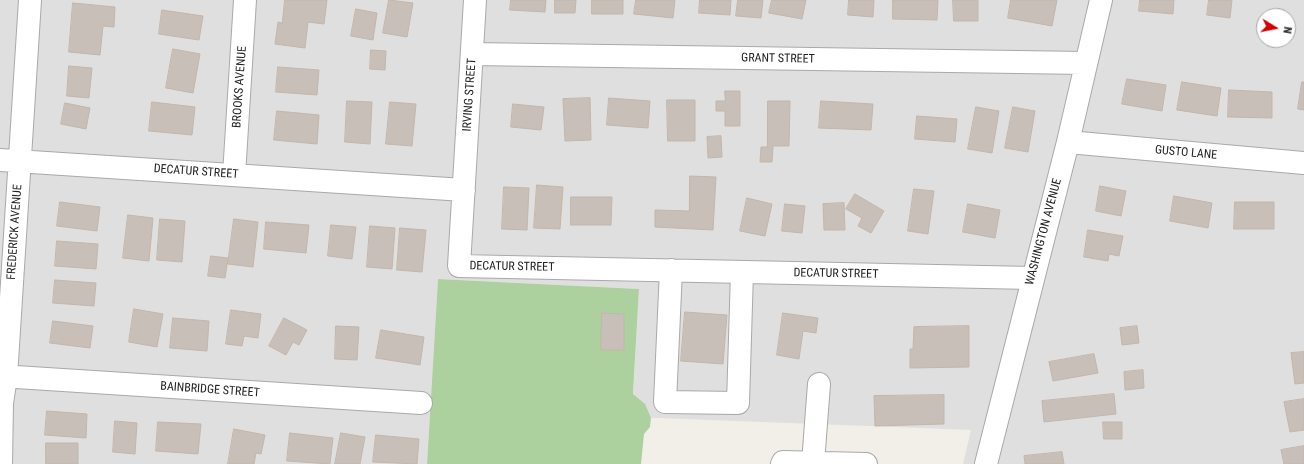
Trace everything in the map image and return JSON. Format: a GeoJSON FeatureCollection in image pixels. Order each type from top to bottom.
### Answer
{"type":"FeatureCollection","features":[{"type":"Feature","properties":{"kind":"street","name":"FREDERICK AVENUE"},"geometry":{"type":"LineString","coordinates":[[1,464],[10,160],[30,0]]}},
{"type":"Feature","properties":{"kind":"street","name":"BROOKS AVENUE"},"geometry":{"type":"LineString","coordinates":[[234,175],[245,0]]}},
{"type":"Feature","properties":{"kind":"street","name":"IRVING STREET"},"geometry":{"type":"LineString","coordinates":[[464,190],[475,0]]}},
{"type":"Feature","properties":{"kind":"street","name":"WASHINGTON AVENUE"},"geometry":{"type":"LineString","coordinates":[[986,464],[1032,278],[1068,142],[1100,0]]}},
{"type":"Feature","properties":{"kind":"street","name":"GRANT STREET"},"geometry":{"type":"LineString","coordinates":[[472,54],[1085,63]]}},
{"type":"Feature","properties":{"kind":"street","name":"GUSTO LANE"},"geometry":{"type":"LineString","coordinates":[[1068,142],[1304,163]]}},
{"type":"Feature","properties":{"kind":"street","name":"DECATUR STREET"},"geometry":{"type":"LineString","coordinates":[[10,160],[464,190],[459,266],[1032,278]]}},
{"type":"Feature","properties":{"kind":"street"},"geometry":{"type":"LineString","coordinates":[[671,270],[665,402],[738,403],[742,272]]}},
{"type":"Feature","properties":{"kind":"street","name":"BAINBRIDGE STREET"},"geometry":{"type":"LineString","coordinates":[[3,377],[420,403]]}},
{"type":"Feature","properties":{"kind":"street"},"geometry":{"type":"LineString","coordinates":[[813,463],[819,384]]}},
{"type":"Feature","properties":{"kind":"street"},"geometry":{"type":"LineString","coordinates":[[782,464],[783,462],[866,464]]}},
{"type":"Feature","properties":{"kind":"shaded area"},"geometry":{"type":"Polygon","coordinates":[[[0,0],[1304,0],[1304,464],[963,464],[971,430],[632,417],[639,289],[438,279],[427,464],[0,464],[0,0]]]}},
{"type":"Feature","properties":{"kind":"green space"},"geometry":{"type":"Polygon","coordinates":[[[438,279],[639,289],[633,394],[645,404],[651,418],[650,427],[644,434],[641,464],[427,464],[438,279]]]}},
{"type":"Feature","properties":{"kind":"building"},"geometry":{"type":"Polygon","coordinates":[[[285,0],[327,0],[324,24],[308,22],[305,48],[275,44],[278,22],[282,23],[285,0]]]}},
{"type":"Feature","properties":{"kind":"building"},"geometry":{"type":"Polygon","coordinates":[[[389,0],[413,3],[407,37],[383,33],[389,0]]]}},
{"type":"Feature","properties":{"kind":"building"},"geometry":{"type":"Polygon","coordinates":[[[511,0],[546,0],[545,12],[510,10],[511,0]]]}},
{"type":"Feature","properties":{"kind":"building"},"geometry":{"type":"Polygon","coordinates":[[[555,0],[576,0],[575,13],[555,13],[555,0]]]}},
{"type":"Feature","properties":{"kind":"building"},"geometry":{"type":"Polygon","coordinates":[[[592,0],[623,0],[623,14],[592,14],[592,0]]]}},
{"type":"Feature","properties":{"kind":"building"},"geometry":{"type":"Polygon","coordinates":[[[636,0],[675,0],[673,18],[634,14],[636,0]]]}},
{"type":"Feature","properties":{"kind":"building"},"geometry":{"type":"Polygon","coordinates":[[[700,0],[731,0],[730,15],[699,13],[700,0]]]}},
{"type":"Feature","properties":{"kind":"building"},"geometry":{"type":"Polygon","coordinates":[[[738,0],[763,0],[761,18],[736,16],[738,0]]]}},
{"type":"Feature","properties":{"kind":"building"},"geometry":{"type":"Polygon","coordinates":[[[772,0],[806,0],[802,19],[769,13],[772,0]]]}},
{"type":"Feature","properties":{"kind":"building"},"geometry":{"type":"Polygon","coordinates":[[[849,0],[874,0],[873,17],[848,15],[849,0]]]}},
{"type":"Feature","properties":{"kind":"building"},"geometry":{"type":"Polygon","coordinates":[[[893,0],[938,0],[937,20],[893,19],[893,0]]]}},
{"type":"Feature","properties":{"kind":"building"},"geometry":{"type":"Polygon","coordinates":[[[953,0],[978,0],[978,21],[954,21],[953,0]]]}},
{"type":"Feature","properties":{"kind":"building"},"geometry":{"type":"Polygon","coordinates":[[[1011,0],[1057,0],[1052,26],[1008,18],[1011,0]]]}},
{"type":"Feature","properties":{"kind":"building"},"geometry":{"type":"Polygon","coordinates":[[[1140,0],[1174,0],[1173,14],[1139,11],[1140,0]]]}},
{"type":"Feature","properties":{"kind":"building"},"geometry":{"type":"Polygon","coordinates":[[[1209,0],[1232,0],[1230,18],[1207,15],[1209,0]]]}},
{"type":"Feature","properties":{"kind":"building"},"geometry":{"type":"Polygon","coordinates":[[[73,3],[115,7],[114,27],[103,26],[100,55],[69,52],[73,3]]]}},
{"type":"Feature","properties":{"kind":"building"},"geometry":{"type":"Polygon","coordinates":[[[356,9],[377,13],[373,40],[351,36],[356,9]]]}},
{"type":"Feature","properties":{"kind":"building"},"geometry":{"type":"Polygon","coordinates":[[[162,10],[203,16],[199,40],[159,34],[162,10]]]}},
{"type":"Feature","properties":{"kind":"building"},"geometry":{"type":"Polygon","coordinates":[[[173,49],[200,54],[193,93],[166,88],[173,49]]]}},
{"type":"Feature","properties":{"kind":"building"},"geometry":{"type":"Polygon","coordinates":[[[371,50],[386,51],[385,70],[370,69],[371,50]]]}},
{"type":"Feature","properties":{"kind":"building"},"geometry":{"type":"Polygon","coordinates":[[[69,66],[92,68],[89,98],[67,96],[69,66]]]}},
{"type":"Feature","properties":{"kind":"building"},"geometry":{"type":"Polygon","coordinates":[[[278,67],[319,70],[317,95],[276,92],[278,67]]]}},
{"type":"Feature","properties":{"kind":"building"},"geometry":{"type":"Polygon","coordinates":[[[1127,79],[1166,85],[1162,111],[1122,104],[1127,79]]]}},
{"type":"Feature","properties":{"kind":"building"},"geometry":{"type":"Polygon","coordinates":[[[1182,82],[1221,88],[1217,116],[1177,110],[1182,82]]]}},
{"type":"Feature","properties":{"kind":"building"},"geometry":{"type":"Polygon","coordinates":[[[1302,82],[1304,82],[1304,110],[1298,109],[1302,82]]]}},
{"type":"Feature","properties":{"kind":"building"},"geometry":{"type":"Polygon","coordinates":[[[1229,90],[1272,92],[1272,118],[1228,117],[1229,90]]]}},
{"type":"Feature","properties":{"kind":"building"},"geometry":{"type":"Polygon","coordinates":[[[725,91],[740,91],[740,126],[725,126],[725,111],[716,111],[716,101],[725,101],[725,91]]]}},
{"type":"Feature","properties":{"kind":"building"},"geometry":{"type":"Polygon","coordinates":[[[590,98],[591,140],[565,141],[563,99],[590,98]]]}},
{"type":"Feature","properties":{"kind":"building"},"geometry":{"type":"Polygon","coordinates":[[[609,98],[650,101],[648,128],[607,125],[609,98]]]}},
{"type":"Feature","properties":{"kind":"building"},"geometry":{"type":"Polygon","coordinates":[[[667,100],[695,100],[695,141],[668,141],[667,100]]]}},
{"type":"Feature","properties":{"kind":"building"},"geometry":{"type":"Polygon","coordinates":[[[347,101],[372,102],[370,144],[345,142],[347,101]]]}},
{"type":"Feature","properties":{"kind":"building"},"geometry":{"type":"Polygon","coordinates":[[[768,101],[790,101],[789,146],[773,146],[772,162],[760,162],[761,147],[767,147],[768,101]]]}},
{"type":"Feature","properties":{"kind":"building"},"geometry":{"type":"Polygon","coordinates":[[[821,101],[873,104],[871,130],[819,128],[821,101]]]}},
{"type":"Feature","properties":{"kind":"building"},"geometry":{"type":"Polygon","coordinates":[[[152,102],[195,107],[192,135],[149,131],[152,102]]]}},
{"type":"Feature","properties":{"kind":"building"},"geometry":{"type":"Polygon","coordinates":[[[390,102],[416,104],[412,146],[386,144],[390,102]]]}},
{"type":"Feature","properties":{"kind":"building"},"geometry":{"type":"Polygon","coordinates":[[[65,103],[90,108],[86,129],[61,124],[65,103]]]}},
{"type":"Feature","properties":{"kind":"building"},"geometry":{"type":"Polygon","coordinates":[[[513,104],[544,107],[541,130],[511,127],[513,104]]]}},
{"type":"Feature","properties":{"kind":"building"},"geometry":{"type":"Polygon","coordinates":[[[976,107],[999,111],[992,153],[968,149],[976,107]]]}},
{"type":"Feature","properties":{"kind":"building"},"geometry":{"type":"Polygon","coordinates":[[[1013,107],[1035,111],[1028,152],[1005,148],[1013,107]]]}},
{"type":"Feature","properties":{"kind":"building"},"geometry":{"type":"Polygon","coordinates":[[[277,111],[319,115],[317,144],[274,140],[277,111]]]}},
{"type":"Feature","properties":{"kind":"building"},"geometry":{"type":"Polygon","coordinates":[[[917,116],[957,119],[955,142],[915,139],[917,116]]]}},
{"type":"Feature","properties":{"kind":"building"},"geometry":{"type":"Polygon","coordinates":[[[721,136],[722,157],[708,158],[707,137],[721,136]]]}},
{"type":"Feature","properties":{"kind":"building"},"geometry":{"type":"Polygon","coordinates":[[[690,176],[716,177],[713,230],[655,227],[655,210],[689,211],[690,176]]]}},
{"type":"Feature","properties":{"kind":"building"},"geometry":{"type":"Polygon","coordinates":[[[537,185],[563,187],[560,229],[534,228],[537,185]]]}},
{"type":"Feature","properties":{"kind":"building"},"geometry":{"type":"Polygon","coordinates":[[[1100,186],[1126,191],[1121,216],[1096,211],[1100,186]]]}},
{"type":"Feature","properties":{"kind":"building"},"geometry":{"type":"Polygon","coordinates":[[[504,187],[529,188],[527,230],[502,229],[504,187]]]}},
{"type":"Feature","properties":{"kind":"building"},"geometry":{"type":"Polygon","coordinates":[[[914,189],[934,191],[928,234],[908,231],[914,189]]]}},
{"type":"Feature","properties":{"kind":"building"},"geometry":{"type":"Polygon","coordinates":[[[855,194],[884,211],[871,233],[858,226],[862,218],[846,209],[855,194]]]}},
{"type":"Feature","properties":{"kind":"building"},"geometry":{"type":"Polygon","coordinates":[[[1174,196],[1212,203],[1208,228],[1170,221],[1174,196]]]}},
{"type":"Feature","properties":{"kind":"building"},"geometry":{"type":"Polygon","coordinates":[[[571,197],[612,197],[611,225],[571,225],[571,197]]]}},
{"type":"Feature","properties":{"kind":"building"},"geometry":{"type":"Polygon","coordinates":[[[747,198],[772,204],[765,236],[740,231],[747,198]]]}},
{"type":"Feature","properties":{"kind":"building"},"geometry":{"type":"Polygon","coordinates":[[[60,202],[100,207],[97,231],[57,226],[60,202]]]}},
{"type":"Feature","properties":{"kind":"building"},"geometry":{"type":"Polygon","coordinates":[[[1235,202],[1274,202],[1274,229],[1234,229],[1235,202]]]}},
{"type":"Feature","properties":{"kind":"building"},"geometry":{"type":"Polygon","coordinates":[[[844,203],[845,230],[824,230],[823,204],[844,203]]]}},
{"type":"Feature","properties":{"kind":"building"},"geometry":{"type":"Polygon","coordinates":[[[785,204],[805,206],[802,233],[782,231],[785,204]]]}},
{"type":"Feature","properties":{"kind":"building"},"geometry":{"type":"Polygon","coordinates":[[[968,204],[1000,210],[995,238],[963,232],[968,204]]]}},
{"type":"Feature","properties":{"kind":"building"},"geometry":{"type":"Polygon","coordinates":[[[128,215],[153,218],[149,261],[123,258],[128,215]]]}},
{"type":"Feature","properties":{"kind":"building"},"geometry":{"type":"Polygon","coordinates":[[[160,219],[185,221],[182,262],[157,260],[160,219]]]}},
{"type":"Feature","properties":{"kind":"building"},"geometry":{"type":"Polygon","coordinates":[[[234,219],[258,222],[253,267],[228,264],[234,219]]]}},
{"type":"Feature","properties":{"kind":"building"},"geometry":{"type":"Polygon","coordinates":[[[266,222],[309,225],[306,253],[264,249],[266,222]]]}},
{"type":"Feature","properties":{"kind":"building"},"geometry":{"type":"Polygon","coordinates":[[[331,225],[356,227],[352,259],[328,256],[331,225]]]}},
{"type":"Feature","properties":{"kind":"building"},"geometry":{"type":"Polygon","coordinates":[[[370,226],[395,228],[392,269],[367,267],[370,226]]]}},
{"type":"Feature","properties":{"kind":"building"},"geometry":{"type":"Polygon","coordinates":[[[400,228],[426,230],[422,272],[397,270],[400,228]]]}},
{"type":"Feature","properties":{"kind":"building"},"geometry":{"type":"Polygon","coordinates":[[[1088,230],[1123,236],[1119,256],[1109,254],[1108,261],[1084,257],[1088,230]]]}},
{"type":"Feature","properties":{"kind":"building"},"geometry":{"type":"Polygon","coordinates":[[[57,241],[98,244],[96,269],[55,266],[57,241]]]}},
{"type":"Feature","properties":{"kind":"building"},"geometry":{"type":"Polygon","coordinates":[[[211,256],[228,258],[225,278],[208,276],[211,256]]]}},
{"type":"Feature","properties":{"kind":"building"},"geometry":{"type":"Polygon","coordinates":[[[55,280],[96,283],[94,306],[53,303],[55,280]]]}},
{"type":"Feature","properties":{"kind":"building"},"geometry":{"type":"Polygon","coordinates":[[[134,309],[163,314],[157,347],[129,342],[134,309]]]}},
{"type":"Feature","properties":{"kind":"building"},"geometry":{"type":"Polygon","coordinates":[[[231,310],[261,314],[258,338],[244,336],[242,346],[226,344],[231,310]]]}},
{"type":"Feature","properties":{"kind":"building"},"geometry":{"type":"Polygon","coordinates":[[[685,312],[727,315],[723,364],[681,361],[685,312]]]}},
{"type":"Feature","properties":{"kind":"building"},"geometry":{"type":"Polygon","coordinates":[[[602,313],[624,314],[624,350],[601,350],[602,313]]]}},
{"type":"Feature","properties":{"kind":"building"},"geometry":{"type":"Polygon","coordinates":[[[783,313],[818,318],[816,333],[803,331],[799,359],[777,355],[783,313]]]}},
{"type":"Feature","properties":{"kind":"building"},"geometry":{"type":"Polygon","coordinates":[[[173,318],[209,321],[207,351],[170,348],[173,318]]]}},
{"type":"Feature","properties":{"kind":"building"},"geometry":{"type":"Polygon","coordinates":[[[284,318],[307,330],[299,345],[293,342],[286,355],[269,346],[284,318]]]}},
{"type":"Feature","properties":{"kind":"building"},"geometry":{"type":"Polygon","coordinates":[[[53,321],[93,326],[90,348],[50,343],[53,321]]]}},
{"type":"Feature","properties":{"kind":"building"},"geometry":{"type":"Polygon","coordinates":[[[336,326],[359,327],[357,360],[335,359],[336,326]]]}},
{"type":"Feature","properties":{"kind":"building"},"geometry":{"type":"Polygon","coordinates":[[[969,326],[969,367],[910,368],[910,349],[913,349],[914,327],[969,326]]]}},
{"type":"Feature","properties":{"kind":"building"},"geometry":{"type":"Polygon","coordinates":[[[1137,326],[1139,343],[1122,345],[1120,328],[1137,326]]]}},
{"type":"Feature","properties":{"kind":"building"},"geometry":{"type":"Polygon","coordinates":[[[381,330],[424,337],[420,365],[376,358],[381,330]]]}},
{"type":"Feature","properties":{"kind":"building"},"geometry":{"type":"Polygon","coordinates":[[[1304,352],[1304,383],[1295,384],[1291,353],[1304,352]]]}},
{"type":"Feature","properties":{"kind":"building"},"geometry":{"type":"Polygon","coordinates":[[[1094,354],[1098,373],[1053,381],[1049,362],[1094,354]]]}},
{"type":"Feature","properties":{"kind":"building"},"geometry":{"type":"Polygon","coordinates":[[[1143,370],[1144,388],[1125,390],[1124,372],[1143,370]]]}},
{"type":"Feature","properties":{"kind":"building"},"geometry":{"type":"Polygon","coordinates":[[[1114,394],[1116,414],[1044,422],[1042,401],[1114,394]]]}},
{"type":"Feature","properties":{"kind":"building"},"geometry":{"type":"Polygon","coordinates":[[[944,395],[944,424],[875,426],[874,396],[944,395]]]}},
{"type":"Feature","properties":{"kind":"building"},"geometry":{"type":"Polygon","coordinates":[[[1304,399],[1304,430],[1290,432],[1284,402],[1304,399]]]}},
{"type":"Feature","properties":{"kind":"building"},"geometry":{"type":"Polygon","coordinates":[[[47,411],[87,414],[86,438],[45,435],[47,411]]]}},
{"type":"Feature","properties":{"kind":"building"},"geometry":{"type":"Polygon","coordinates":[[[115,421],[137,423],[135,454],[113,452],[115,421]]]}},
{"type":"Feature","properties":{"kind":"building"},"geometry":{"type":"Polygon","coordinates":[[[158,422],[201,424],[198,454],[156,451],[158,422]]]}},
{"type":"Feature","properties":{"kind":"building"},"geometry":{"type":"Polygon","coordinates":[[[1103,422],[1122,422],[1122,439],[1104,439],[1103,422]]]}},
{"type":"Feature","properties":{"kind":"building"},"geometry":{"type":"Polygon","coordinates":[[[234,429],[265,435],[261,454],[256,453],[254,464],[228,464],[234,429]]]}},
{"type":"Feature","properties":{"kind":"building"},"geometry":{"type":"Polygon","coordinates":[[[290,433],[333,438],[330,464],[287,461],[290,433]]]}},
{"type":"Feature","properties":{"kind":"building"},"geometry":{"type":"Polygon","coordinates":[[[341,433],[365,437],[360,464],[335,464],[341,433]]]}},
{"type":"Feature","properties":{"kind":"building"},"geometry":{"type":"Polygon","coordinates":[[[376,435],[419,439],[417,464],[373,462],[376,435]]]}},
{"type":"Feature","properties":{"kind":"building"},"geometry":{"type":"Polygon","coordinates":[[[46,443],[78,443],[78,464],[46,464],[46,443]]]}},
{"type":"Feature","properties":{"kind":"building"},"geometry":{"type":"Polygon","coordinates":[[[1304,446],[1304,464],[1284,464],[1281,450],[1304,446]]]}},
{"type":"Feature","properties":{"kind":"building"},"geometry":{"type":"Polygon","coordinates":[[[1062,452],[1064,464],[1025,464],[1024,456],[1062,452]]]}}]}
